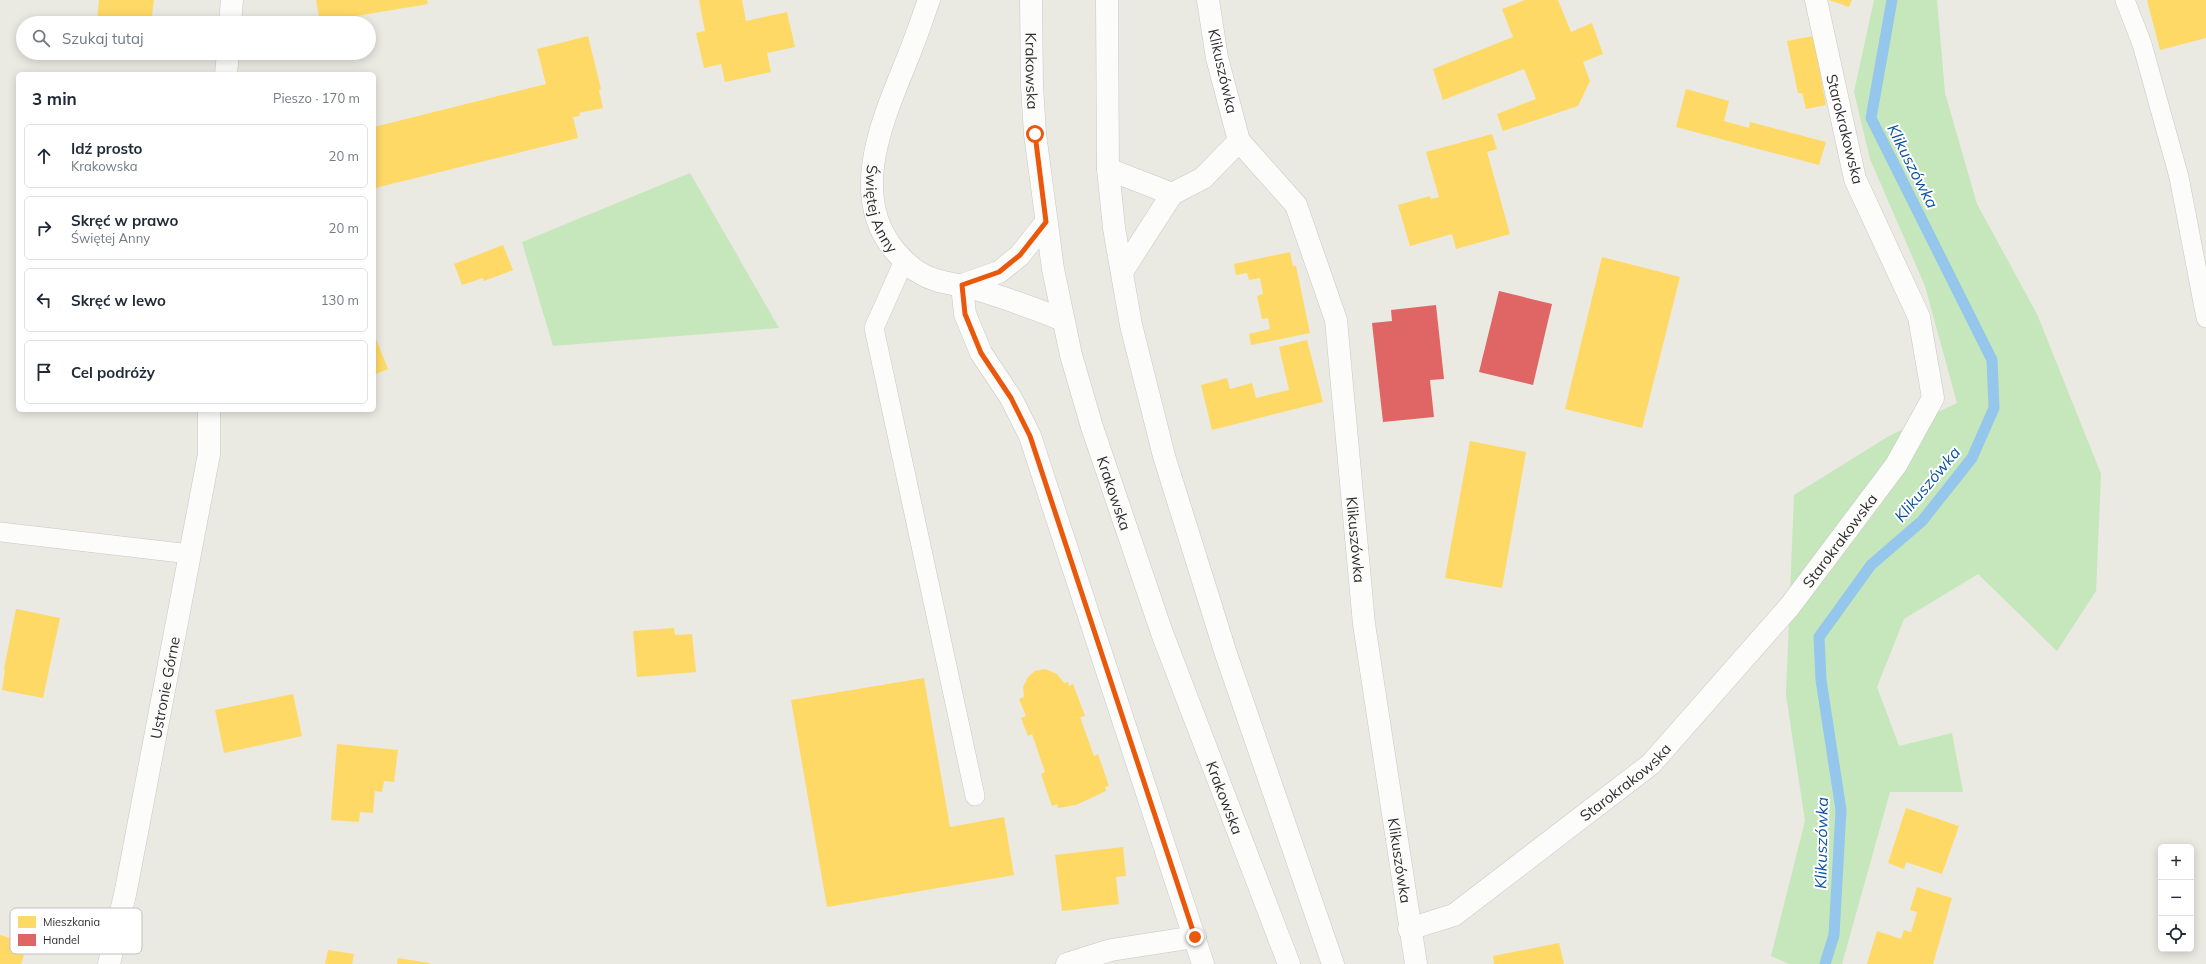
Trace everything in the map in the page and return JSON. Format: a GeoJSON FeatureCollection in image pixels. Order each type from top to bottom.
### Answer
{"type":"FeatureCollection","features":[{"type":"Feature","properties":{"kind":"street"},"geometry":{"type":"LineString","coordinates":[[231,16],[232,0]]}},
{"type":"Feature","properties":{"kind":"street","name":"Świętej Anny"},"geometry":{"type":"LineString","coordinates":[[929,0],[881,127],[873,163],[872,189],[881,229],[890,244],[904,261],[919,273],[939,282],[962,285],[1013,300],[1063,320]]}},
{"type":"Feature","properties":{"kind":"street","name":"Krakowska"},"geometry":{"type":"LineString","coordinates":[[1031,0],[1032,86],[1046,222],[1063,320],[1092,427],[1162,633],[1289,964]]}},
{"type":"Feature","properties":{"kind":"street"},"geometry":{"type":"LineString","coordinates":[[1107,0],[1108,169],[1114,228],[1131,326],[1164,456],[1226,654],[1333,964]]}},
{"type":"Feature","properties":{"kind":"street","name":"Klikuszówka"},"geometry":{"type":"LineString","coordinates":[[1208,0],[1218,58],[1239,141],[1296,205],[1336,320],[1364,624],[1409,929],[1416,964]]}},
{"type":"Feature","properties":{"kind":"street","name":"Starokrakowska"},"geometry":{"type":"LineString","coordinates":[[1409,929],[1454,915],[1651,764],[1790,606],[1896,465],[1933,398],[1919,317],[1855,180],[1816,0]]}},
{"type":"Feature","properties":{"kind":"street"},"geometry":{"type":"LineString","coordinates":[[226,72],[227,60]]}},
{"type":"Feature","properties":{"kind":"street"},"geometry":{"type":"LineString","coordinates":[[1122,272],[1172,194],[1203,178],[1239,141]]}},
{"type":"Feature","properties":{"kind":"street"},"geometry":{"type":"LineString","coordinates":[[1108,169],[1172,194]]}},
{"type":"Feature","properties":{"kind":"street","name":"Świętej Anny"},"geometry":{"type":"LineString","coordinates":[[962,285],[999,272],[1020,255],[1046,222]]}},
{"type":"Feature","properties":{"kind":"street"},"geometry":{"type":"LineString","coordinates":[[962,285],[965,314],[981,353],[1011,398],[1030,436],[1203,964]]}},
{"type":"Feature","properties":{"kind":"street","name":"Ustronie Górne"},"geometry":{"type":"LineString","coordinates":[[123,908],[209,454],[210,412]]}},
{"type":"Feature","properties":{"kind":"street"},"geometry":{"type":"LineString","coordinates":[[1067,964],[1112,950],[1195,937]]}},
{"type":"Feature","properties":{"kind":"street","name":"Ustronie Górne"},"geometry":{"type":"LineString","coordinates":[[109,964],[112,954]]}},
{"type":"Feature","properties":{"kind":"lane"},"geometry":{"type":"LineString","coordinates":[[2125,0],[2142,44],[2179,177],[2206,318]]}},
{"type":"Feature","properties":{"kind":"lane"},"geometry":{"type":"LineString","coordinates":[[904,261],[874,328],[975,796]]}},
{"type":"Feature","properties":{"kind":"lane"},"geometry":{"type":"LineString","coordinates":[[0,532],[190,554]]}},
{"type":"Feature","properties":{"kind":"green space"},"geometry":{"type":"Polygon","coordinates":[[[1874,0],[1937,0],[1945,93],[1977,204],[2037,314],[2101,474],[2096,591],[2057,651],[1978,574],[1904,619],[1877,687],[1899,746],[1952,733],[1963,792],[1890,792],[1842,964],[1789,964],[1771,956],[1805,821],[1786,695],[1794,495],[1889,436],[1957,403],[1925,286],[1870,159],[1854,92],[1874,0]]]}},
{"type":"Feature","properties":{"kind":"green space"},"geometry":{"type":"Polygon","coordinates":[[[690,173],[779,328],[553,346],[522,242],[690,173]]]}},
{"type":"Feature","properties":{"kind":"building: Mieszkania"},"geometry":{"type":"Polygon","coordinates":[[[99,0],[154,0],[152,16],[98,16],[99,0]]]}},
{"type":"Feature","properties":{"kind":"building: Mieszkania"},"geometry":{"type":"Polygon","coordinates":[[[316,0],[427,0],[428,4],[356,16],[319,16],[316,0]]]}},
{"type":"Feature","properties":{"kind":"building: Mieszkania"},"geometry":{"type":"Polygon","coordinates":[[[699,0],[742,0],[746,21],[787,12],[795,47],[767,53],[771,72],[725,82],[721,64],[704,68],[696,33],[705,31],[699,0]]]}},
{"type":"Feature","properties":{"kind":"building: Mieszkania"},"geometry":{"type":"Polygon","coordinates":[[[1525,0],[1558,0],[1571,32],[1592,23],[1603,54],[1583,62],[1590,81],[1578,106],[1503,131],[1497,114],[1536,99],[1524,69],[1443,100],[1433,69],[1513,37],[1502,9],[1525,0]]]}},
{"type":"Feature","properties":{"kind":"building: Mieszkania"},"geometry":{"type":"Polygon","coordinates":[[[1829,0],[1852,0],[1849,7],[1829,0]]]}},
{"type":"Feature","properties":{"kind":"building: Mieszkania"},"geometry":{"type":"Polygon","coordinates":[[[2147,0],[2206,0],[2206,38],[2160,50],[2147,0]]]}},
{"type":"Feature","properties":{"kind":"building: Mieszkania"},"geometry":{"type":"Polygon","coordinates":[[[588,36],[601,89],[599,90],[603,108],[579,113],[580,116],[573,117],[578,138],[376,188],[376,126],[546,84],[537,49],[588,36]]]}},
{"type":"Feature","properties":{"kind":"building: Mieszkania"},"geometry":{"type":"Polygon","coordinates":[[[1813,36],[1826,105],[1806,109],[1802,93],[1798,93],[1787,41],[1813,36]]]}},
{"type":"Feature","properties":{"kind":"building: Mieszkania"},"geometry":{"type":"Polygon","coordinates":[[[1686,89],[1729,101],[1724,121],[1749,128],[1750,122],[1826,142],[1819,165],[1676,127],[1686,89]]]}},
{"type":"Feature","properties":{"kind":"building: Mieszkania"},"geometry":{"type":"Polygon","coordinates":[[[1492,134],[1497,149],[1487,152],[1510,234],[1456,249],[1452,234],[1410,246],[1398,205],[1430,196],[1431,199],[1439,197],[1426,152],[1492,134]]]}},
{"type":"Feature","properties":{"kind":"building: Mieszkania"},"geometry":{"type":"Polygon","coordinates":[[[503,245],[513,270],[484,281],[483,278],[462,285],[454,264],[503,245]]]}},
{"type":"Feature","properties":{"kind":"building: Mieszkania"},"geometry":{"type":"Polygon","coordinates":[[[1290,252],[1293,266],[1296,266],[1310,333],[1251,345],[1249,334],[1270,329],[1268,318],[1262,319],[1257,296],[1263,294],[1260,278],[1249,280],[1247,273],[1236,275],[1234,264],[1290,252]]]}},
{"type":"Feature","properties":{"kind":"building: Mieszkania"},"geometry":{"type":"Polygon","coordinates":[[[1602,257],[1680,277],[1642,428],[1565,409],[1602,257]]]}},
{"type":"Feature","properties":{"kind":"building: Mieszkania"},"geometry":{"type":"Polygon","coordinates":[[[376,339],[388,369],[376,374],[376,339]]]}},
{"type":"Feature","properties":{"kind":"building: Mieszkania"},"geometry":{"type":"Polygon","coordinates":[[[1307,340],[1323,402],[1212,430],[1201,385],[1227,378],[1230,389],[1252,383],[1256,398],[1289,390],[1279,347],[1307,340]]]}},
{"type":"Feature","properties":{"kind":"building: Mieszkania"},"geometry":{"type":"Polygon","coordinates":[[[1470,441],[1526,452],[1502,588],[1445,578],[1470,441]]]}},
{"type":"Feature","properties":{"kind":"building: Mieszkania"},"geometry":{"type":"Polygon","coordinates":[[[16,609],[60,618],[43,698],[2,690],[4,669],[16,609]]]}},
{"type":"Feature","properties":{"kind":"building: Mieszkania"},"geometry":{"type":"Polygon","coordinates":[[[674,628],[675,635],[692,634],[696,672],[637,677],[633,631],[674,628]]]}},
{"type":"Feature","properties":{"kind":"building: Mieszkania"},"geometry":{"type":"Polygon","coordinates":[[[1045,669],[1057,674],[1064,683],[1068,682],[1069,686],[1073,684],[1085,716],[1080,717],[1094,756],[1098,754],[1109,786],[1105,787],[1106,791],[1076,805],[1058,808],[1057,804],[1052,806],[1041,774],[1045,772],[1032,734],[1028,736],[1021,718],[1026,716],[1019,699],[1024,697],[1023,687],[1028,677],[1035,671],[1045,669]]]}},
{"type":"Feature","properties":{"kind":"building: Mieszkania"},"geometry":{"type":"Polygon","coordinates":[[[924,678],[950,827],[1004,817],[1014,875],[827,907],[791,700],[924,678]]]}},
{"type":"Feature","properties":{"kind":"building: Mieszkania"},"geometry":{"type":"Polygon","coordinates":[[[293,694],[302,736],[224,753],[215,710],[293,694]]]}},
{"type":"Feature","properties":{"kind":"building: Mieszkania"},"geometry":{"type":"Polygon","coordinates":[[[337,744],[398,750],[394,782],[384,781],[382,792],[375,791],[373,813],[360,812],[359,822],[331,820],[337,744]]]}},
{"type":"Feature","properties":{"kind":"building: Mieszkania"},"geometry":{"type":"Polygon","coordinates":[[[1906,808],[1959,826],[1942,874],[1906,862],[1904,869],[1888,863],[1906,808]]]}},
{"type":"Feature","properties":{"kind":"building: Mieszkania"},"geometry":{"type":"Polygon","coordinates":[[[1123,847],[1126,876],[1116,877],[1119,904],[1062,911],[1055,855],[1123,847]]]}},
{"type":"Feature","properties":{"kind":"building: Mieszkania"},"geometry":{"type":"Polygon","coordinates":[[[1917,887],[1952,898],[1933,964],[1867,964],[1877,931],[1901,939],[1904,930],[1911,932],[1917,912],[1910,910],[1917,887]]]}},
{"type":"Feature","properties":{"kind":"building: Mieszkania"},"geometry":{"type":"Polygon","coordinates":[[[0,935],[10,938],[10,954],[24,955],[21,964],[0,964],[0,935]]]}},
{"type":"Feature","properties":{"kind":"building: Mieszkania"},"geometry":{"type":"Polygon","coordinates":[[[1559,943],[1564,964],[1494,964],[1493,956],[1559,943]]]}},
{"type":"Feature","properties":{"kind":"building: Mieszkania"},"geometry":{"type":"Polygon","coordinates":[[[328,950],[354,954],[352,964],[325,964],[328,950]]]}},
{"type":"Feature","properties":{"kind":"building: Mieszkania"},"geometry":{"type":"Polygon","coordinates":[[[398,958],[429,963],[429,964],[397,964],[398,958]]]}},
{"type":"Feature","properties":{"kind":"building: Handel"},"geometry":{"type":"Polygon","coordinates":[[[1499,291],[1552,304],[1533,385],[1479,372],[1499,291]]]}},
{"type":"Feature","properties":{"kind":"building: Handel"},"geometry":{"type":"Polygon","coordinates":[[[1436,305],[1444,379],[1430,380],[1434,417],[1383,422],[1372,323],[1392,321],[1391,310],[1436,305]]]}},
{"type":"Feature","properties":{"kind":"waterway","name":"Klikuszówka"},"geometry":{"type":"LineString","coordinates":[[1825,964],[1834,935],[1841,810],[1821,680],[1819,637],[1871,565],[1922,521],[1972,458],[1994,408],[1992,360],[1871,118],[1892,0]]}},
{"type":"Feature","properties":{"kind":"route"},"geometry":{"type":"LineString","coordinates":[[1035,134],[1046,222],[1020,255],[999,272],[962,285],[965,314],[981,353],[1011,398],[1030,436],[1195,937]]}}]}
